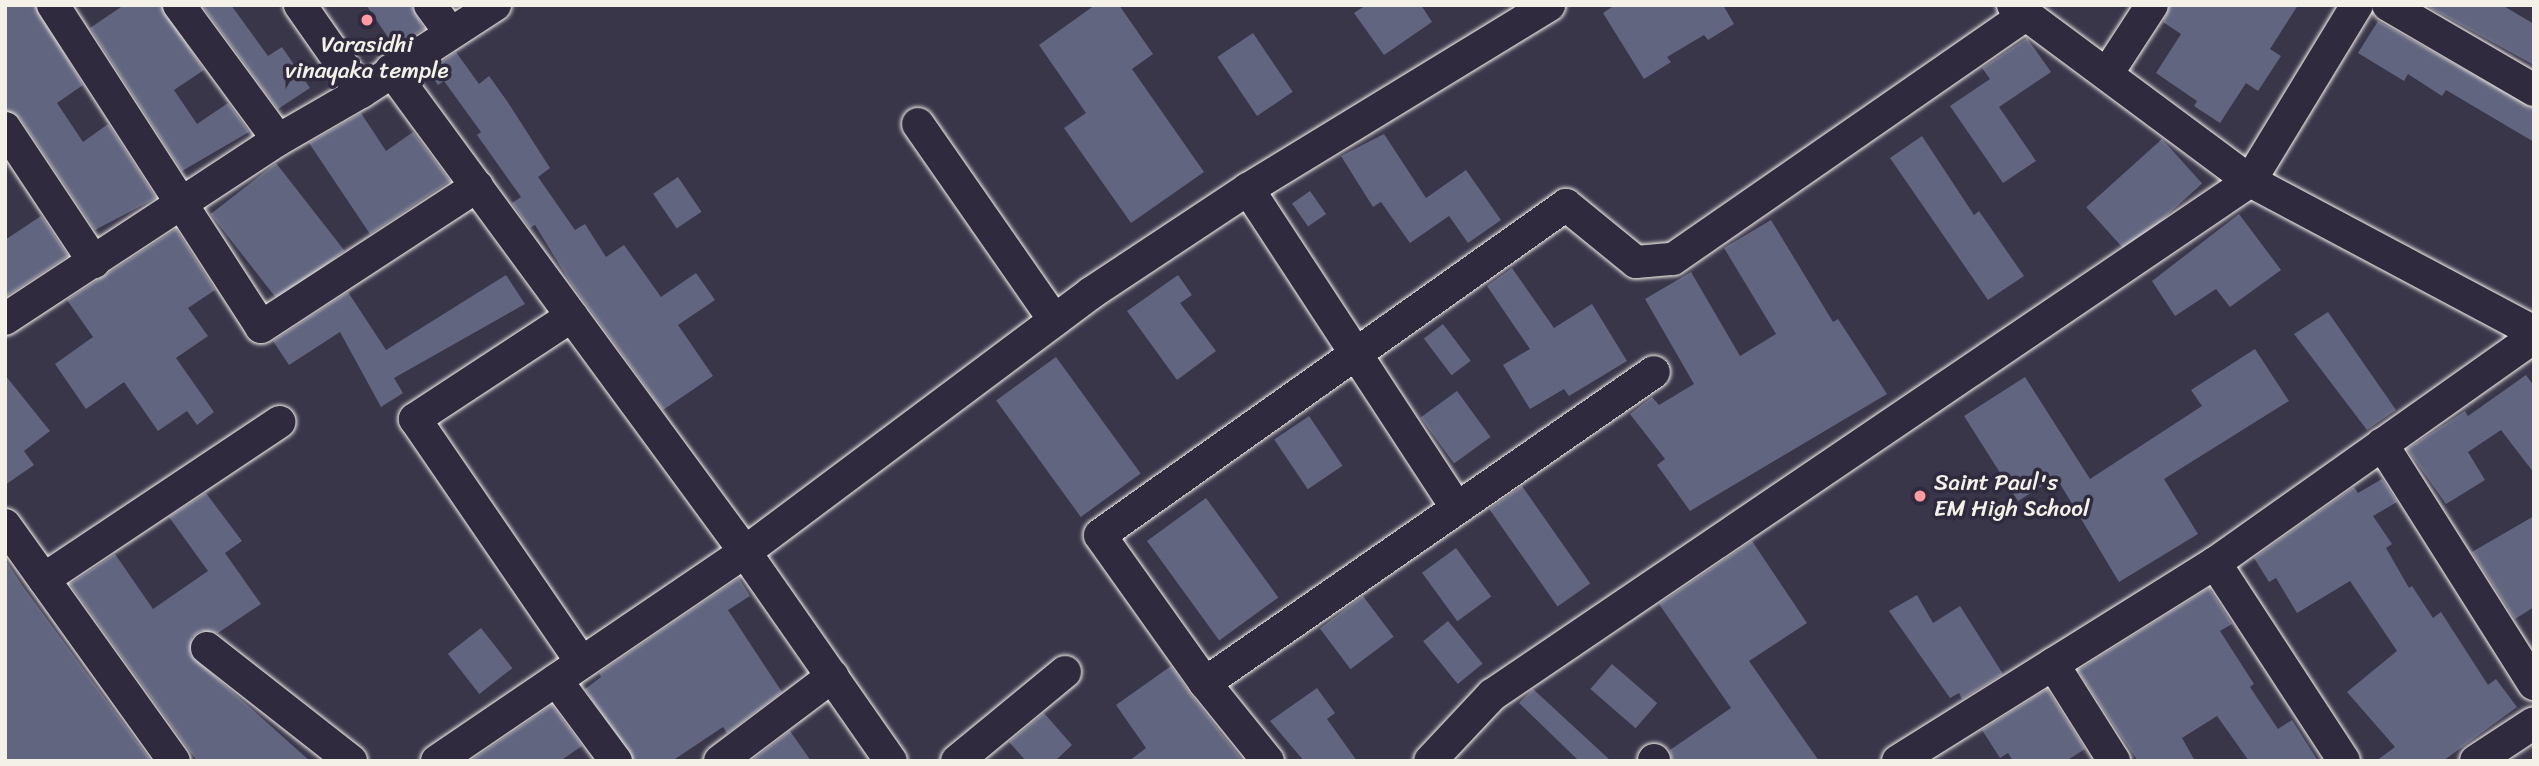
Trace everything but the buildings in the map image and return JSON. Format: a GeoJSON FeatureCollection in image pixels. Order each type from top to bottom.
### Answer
{"type":"FeatureCollection","features":[{"type":"Feature","properties":{"kind":"street"},"geometry":{"type":"LineString","coordinates":[[53,5],[261,327],[477,186]]}},
{"type":"Feature","properties":{"kind":"street"},"geometry":{"type":"LineString","coordinates":[[179,5],[278,139]]}},
{"type":"Feature","properties":{"kind":"street"},"geometry":{"type":"LineString","coordinates":[[300,5],[361,92]]}},
{"type":"Feature","properties":{"kind":"street"},"geometry":{"type":"LineString","coordinates":[[430,5],[450,33]]}},
{"type":"Feature","properties":{"kind":"street"},"geometry":{"type":"LineString","coordinates":[[8,312],[94,262],[278,139],[361,92],[391,70],[495,5]]}},
{"type":"Feature","properties":{"kind":"street"},"geometry":{"type":"LineString","coordinates":[[437,761],[745,552],[1054,320],[1248,189],[1549,5]]}},
{"type":"Feature","properties":{"kind":"street"},"geometry":{"type":"LineString","coordinates":[[2107,74],[2152,5]]}},
{"type":"Feature","properties":{"kind":"street"},"geometry":{"type":"LineString","coordinates":[[1430,761],[1492,695],[2250,181],[2357,5]]}},
{"type":"Feature","properties":{"kind":"street"},"geometry":{"type":"LineString","coordinates":[[2388,5],[2534,90]]}},
{"type":"Feature","properties":{"kind":"street"},"geometry":{"type":"LineString","coordinates":[[1268,761],[1205,684],[1100,535],[1354,351],[1566,205],[1636,262],[1673,259],[2020,10],[2250,181],[2534,335],[2215,563],[1898,761]]}},
{"type":"Feature","properties":{"kind":"street"},"geometry":{"type":"LineString","coordinates":[[391,70],[745,552],[891,761]]}},
{"type":"Feature","properties":{"kind":"street"},"geometry":{"type":"LineString","coordinates":[[918,124],[1054,320]]}},
{"type":"Feature","properties":{"kind":"street"},"geometry":{"type":"LineString","coordinates":[[5,128],[94,262]]}},
{"type":"Feature","properties":{"kind":"street"},"geometry":{"type":"LineString","coordinates":[[1248,189],[1457,508]]}},
{"type":"Feature","properties":{"kind":"street"},"geometry":{"type":"LineString","coordinates":[[572,316],[415,419],[581,661]]}},
{"type":"Feature","properties":{"kind":"street"},"geometry":{"type":"LineString","coordinates":[[1205,684],[1654,372]]}},
{"type":"Feature","properties":{"kind":"street"},"geometry":{"type":"LineString","coordinates":[[44,579],[279,422]]}},
{"type":"Feature","properties":{"kind":"street"},"geometry":{"type":"LineString","coordinates":[[2382,444],[2534,684]]}},
{"type":"Feature","properties":{"kind":"street"},"geometry":{"type":"LineString","coordinates":[[5,525],[174,761]]}},
{"type":"Feature","properties":{"kind":"street"},"geometry":{"type":"LineString","coordinates":[[2215,563],[2344,761]]}},
{"type":"Feature","properties":{"kind":"street"},"geometry":{"type":"LineString","coordinates":[[207,648],[351,761]]}},
{"type":"Feature","properties":{"kind":"street"},"geometry":{"type":"LineString","coordinates":[[2053,664],[2114,761]]}},
{"type":"Feature","properties":{"kind":"street"},"geometry":{"type":"LineString","coordinates":[[957,761],[1065,672]]}},
{"type":"Feature","properties":{"kind":"street"},"geometry":{"type":"LineString","coordinates":[[720,761],[833,676]]}},
{"type":"Feature","properties":{"kind":"street"},"geometry":{"type":"LineString","coordinates":[[556,680],[616,761]]}},
{"type":"Feature","properties":{"kind":"street"},"geometry":{"type":"LineString","coordinates":[[2476,761],[2534,723]]}},
{"type":"Feature","properties":{"kind":"place","name":"Varasidhi vinayaka temple"},"geometry":{"type":"Point","coordinates":[367,20]}},
{"type":"Feature","properties":{"kind":"place","name":"Saint Paul's EM High School"},"geometry":{"type":"Point","coordinates":[1920,496]}}]}
